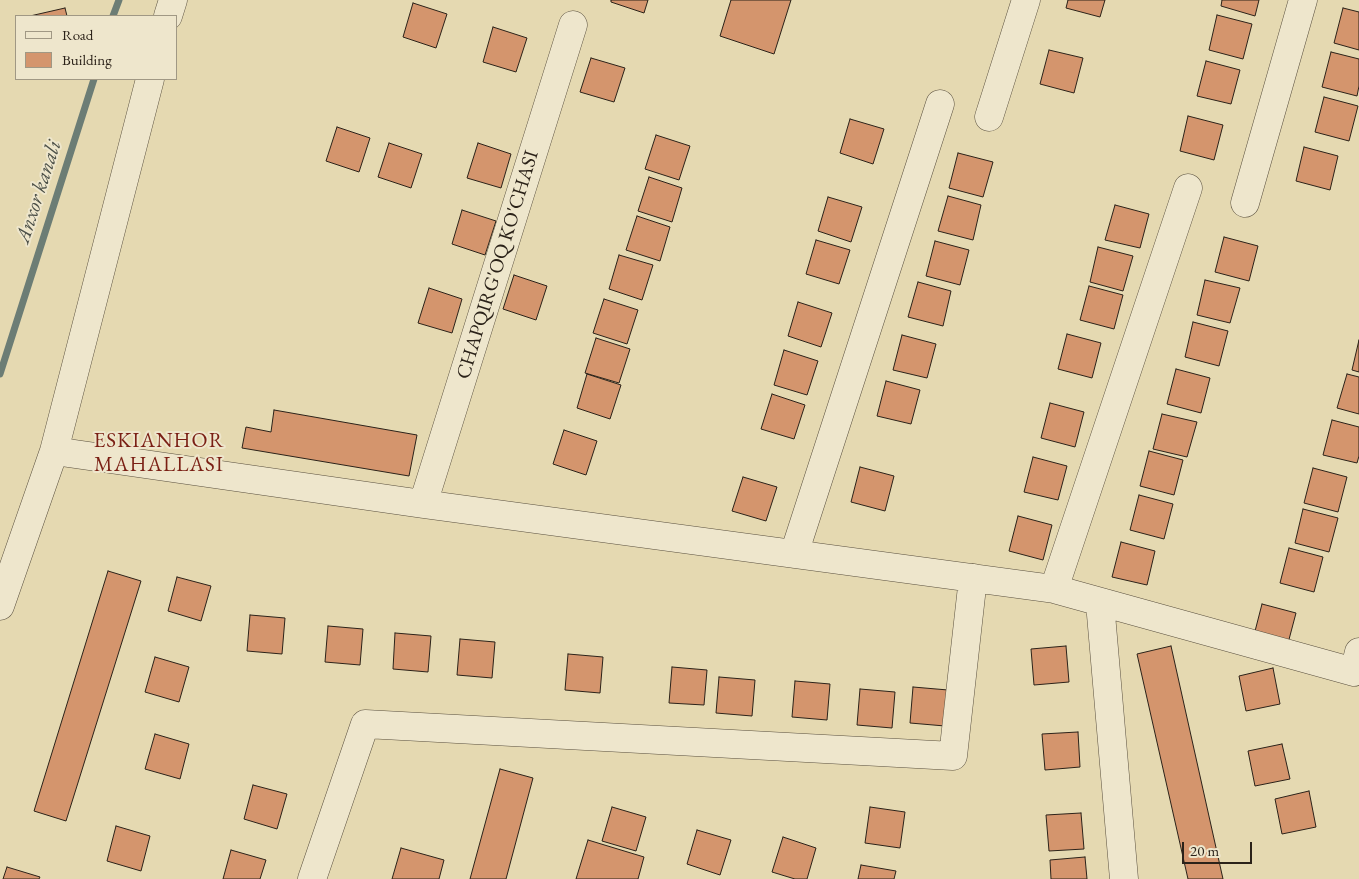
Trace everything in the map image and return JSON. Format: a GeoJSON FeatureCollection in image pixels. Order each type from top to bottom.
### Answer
{"type":"FeatureCollection","features":[{"type":"Feature","properties":{"kind":"street"},"geometry":{"type":"LineString","coordinates":[[168,15],[173,0]]}},
{"type":"Feature","properties":{"kind":"street"},"geometry":{"type":"LineString","coordinates":[[989,117],[1026,0]]}},
{"type":"Feature","properties":{"kind":"street"},"geometry":{"type":"LineString","coordinates":[[1245,203],[1303,0]]}},
{"type":"Feature","properties":{"kind":"street","name":"CHAPQIRG'OQ KO'CHASI"},"geometry":{"type":"LineString","coordinates":[[423,504],[573,25]]}},
{"type":"Feature","properties":{"kind":"street"},"geometry":{"type":"LineString","coordinates":[[0,606],[54,451],[150,80]]}},
{"type":"Feature","properties":{"kind":"street"},"geometry":{"type":"LineString","coordinates":[[794,554],[940,104]]}},
{"type":"Feature","properties":{"kind":"street"},"geometry":{"type":"LineString","coordinates":[[1054,589],[1188,188]]}},
{"type":"Feature","properties":{"kind":"street"},"geometry":{"type":"LineString","coordinates":[[54,451],[423,504],[1054,589],[1354,672],[1359,652]]}},
{"type":"Feature","properties":{"kind":"street"},"geometry":{"type":"LineString","coordinates":[[312,879],[365,724],[954,756],[973,578]]}},
{"type":"Feature","properties":{"kind":"street"},"geometry":{"type":"LineString","coordinates":[[1100,603],[1124,879]]}},
{"type":"Feature","properties":{"kind":"building"},"geometry":{"type":"Polygon","coordinates":[[[611,0],[648,0],[644,13],[611,2],[611,0]]]}},
{"type":"Feature","properties":{"kind":"building"},"geometry":{"type":"Polygon","coordinates":[[[731,0],[791,0],[774,54],[720,36],[731,0]]]}},
{"type":"Feature","properties":{"kind":"building"},"geometry":{"type":"Polygon","coordinates":[[[1068,0],[1105,0],[1100,17],[1066,8],[1068,0]]]}},
{"type":"Feature","properties":{"kind":"building"},"geometry":{"type":"Polygon","coordinates":[[[1222,0],[1259,0],[1255,16],[1221,6],[1222,0]]]}},
{"type":"Feature","properties":{"kind":"building"},"geometry":{"type":"Polygon","coordinates":[[[413,3],[447,14],[436,48],[403,37],[413,3]]]}},
{"type":"Feature","properties":{"kind":"building"},"geometry":{"type":"Polygon","coordinates":[[[65,8],[67,15],[34,15],[65,8]]]}},
{"type":"Feature","properties":{"kind":"building"},"geometry":{"type":"Polygon","coordinates":[[[1343,8],[1359,12],[1359,50],[1334,43],[1343,8]]]}},
{"type":"Feature","properties":{"kind":"building"},"geometry":{"type":"Polygon","coordinates":[[[1217,15],[1252,24],[1243,59],[1209,50],[1217,15]]]}},
{"type":"Feature","properties":{"kind":"building"},"geometry":{"type":"Polygon","coordinates":[[[493,27],[527,38],[516,72],[483,62],[493,27]]]}},
{"type":"Feature","properties":{"kind":"building"},"geometry":{"type":"Polygon","coordinates":[[[1049,50],[1083,58],[1074,93],[1040,84],[1049,50]]]}},
{"type":"Feature","properties":{"kind":"building"},"geometry":{"type":"Polygon","coordinates":[[[1331,52],[1359,59],[1357,96],[1322,87],[1331,52]]]}},
{"type":"Feature","properties":{"kind":"building"},"geometry":{"type":"Polygon","coordinates":[[[591,58],[625,68],[614,102],[580,92],[591,58]]]}},
{"type":"Feature","properties":{"kind":"building"},"geometry":{"type":"Polygon","coordinates":[[[1206,61],[1240,70],[1231,104],[1197,96],[1206,61]]]}},
{"type":"Feature","properties":{"kind":"building"},"geometry":{"type":"Polygon","coordinates":[[[1324,97],[1358,106],[1349,141],[1315,132],[1324,97]]]}},
{"type":"Feature","properties":{"kind":"building"},"geometry":{"type":"Polygon","coordinates":[[[1188,116],[1223,125],[1214,160],[1180,151],[1188,116]]]}},
{"type":"Feature","properties":{"kind":"building"},"geometry":{"type":"Polygon","coordinates":[[[850,119],[884,129],[873,164],[840,153],[850,119]]]}},
{"type":"Feature","properties":{"kind":"building"},"geometry":{"type":"Polygon","coordinates":[[[337,127],[370,138],[359,172],[326,161],[337,127]]]}},
{"type":"Feature","properties":{"kind":"building"},"geometry":{"type":"Polygon","coordinates":[[[656,135],[690,146],[679,180],[645,169],[656,135]]]}},
{"type":"Feature","properties":{"kind":"building"},"geometry":{"type":"Polygon","coordinates":[[[389,143],[422,154],[411,188],[378,177],[389,143]]]}},
{"type":"Feature","properties":{"kind":"building"},"geometry":{"type":"Polygon","coordinates":[[[478,143],[511,154],[501,188],[467,178],[478,143]]]}},
{"type":"Feature","properties":{"kind":"building"},"geometry":{"type":"Polygon","coordinates":[[[1304,147],[1338,156],[1330,190],[1296,181],[1304,147]]]}},
{"type":"Feature","properties":{"kind":"building"},"geometry":{"type":"Polygon","coordinates":[[[958,153],[993,162],[983,197],[949,188],[958,153]]]}},
{"type":"Feature","properties":{"kind":"building"},"geometry":{"type":"Polygon","coordinates":[[[649,177],[682,188],[672,222],[638,211],[649,177]]]}},
{"type":"Feature","properties":{"kind":"building"},"geometry":{"type":"Polygon","coordinates":[[[948,196],[981,205],[973,240],[938,231],[948,196]]]}},
{"type":"Feature","properties":{"kind":"building"},"geometry":{"type":"Polygon","coordinates":[[[828,197],[862,207],[851,242],[818,231],[828,197]]]}},
{"type":"Feature","properties":{"kind":"building"},"geometry":{"type":"Polygon","coordinates":[[[1115,205],[1149,214],[1140,248],[1105,240],[1115,205]]]}},
{"type":"Feature","properties":{"kind":"building"},"geometry":{"type":"Polygon","coordinates":[[[462,210],[496,221],[485,255],[452,244],[462,210]]]}},
{"type":"Feature","properties":{"kind":"building"},"geometry":{"type":"Polygon","coordinates":[[[637,216],[670,227],[660,261],[626,250],[637,216]]]}},
{"type":"Feature","properties":{"kind":"building"},"geometry":{"type":"Polygon","coordinates":[[[1224,237],[1258,246],[1249,281],[1215,272],[1224,237]]]}},
{"type":"Feature","properties":{"kind":"building"},"geometry":{"type":"Polygon","coordinates":[[[816,240],[850,250],[839,284],[806,274],[816,240]]]}},
{"type":"Feature","properties":{"kind":"building"},"geometry":{"type":"Polygon","coordinates":[[[935,241],[969,250],[960,285],[926,276],[935,241]]]}},
{"type":"Feature","properties":{"kind":"building"},"geometry":{"type":"Polygon","coordinates":[[[1098,247],[1133,256],[1123,291],[1090,282],[1098,247]]]}},
{"type":"Feature","properties":{"kind":"building"},"geometry":{"type":"Polygon","coordinates":[[[619,255],[653,265],[642,300],[609,289],[619,255]]]}},
{"type":"Feature","properties":{"kind":"building"},"geometry":{"type":"Polygon","coordinates":[[[514,275],[547,286],[536,320],[503,309],[514,275]]]}},
{"type":"Feature","properties":{"kind":"building"},"geometry":{"type":"Polygon","coordinates":[[[1205,280],[1240,288],[1230,323],[1197,315],[1205,280]]]}},
{"type":"Feature","properties":{"kind":"building"},"geometry":{"type":"Polygon","coordinates":[[[918,282],[951,291],[943,326],[908,317],[918,282]]]}},
{"type":"Feature","properties":{"kind":"building"},"geometry":{"type":"Polygon","coordinates":[[[1089,286],[1123,295],[1114,329],[1080,320],[1089,286]]]}},
{"type":"Feature","properties":{"kind":"building"},"geometry":{"type":"Polygon","coordinates":[[[429,288],[462,299],[452,333],[418,323],[429,288]]]}},
{"type":"Feature","properties":{"kind":"building"},"geometry":{"type":"Polygon","coordinates":[[[604,299],[638,310],[627,344],[593,333],[604,299]]]}},
{"type":"Feature","properties":{"kind":"building"},"geometry":{"type":"Polygon","coordinates":[[[798,302],[832,313],[821,347],[788,336],[798,302]]]}},
{"type":"Feature","properties":{"kind":"building"},"geometry":{"type":"Polygon","coordinates":[[[1193,322],[1228,331],[1219,366],[1185,357],[1193,322]]]}},
{"type":"Feature","properties":{"kind":"building"},"geometry":{"type":"Polygon","coordinates":[[[1067,334],[1101,343],[1092,378],[1058,369],[1067,334]]]}},
{"type":"Feature","properties":{"kind":"building"},"geometry":{"type":"Polygon","coordinates":[[[902,335],[936,344],[927,378],[893,370],[902,335]]]}},
{"type":"Feature","properties":{"kind":"building"},"geometry":{"type":"Polygon","coordinates":[[[596,338],[630,349],[619,383],[585,373],[596,338]]]}},
{"type":"Feature","properties":{"kind":"building"},"geometry":{"type":"Polygon","coordinates":[[[1359,340],[1359,372],[1352,370],[1359,340]]]}},
{"type":"Feature","properties":{"kind":"building"},"geometry":{"type":"Polygon","coordinates":[[[784,350],[818,361],[807,395],[774,385],[784,350]]]}},
{"type":"Feature","properties":{"kind":"building"},"geometry":{"type":"Polygon","coordinates":[[[1176,369],[1210,378],[1201,413],[1167,404],[1176,369]]]}},
{"type":"Feature","properties":{"kind":"building"},"geometry":{"type":"Polygon","coordinates":[[[587,374],[621,385],[610,419],[577,408],[587,374]]]}},
{"type":"Feature","properties":{"kind":"building"},"geometry":{"type":"Polygon","coordinates":[[[1347,374],[1359,377],[1359,414],[1337,408],[1347,374]]]}},
{"type":"Feature","properties":{"kind":"building"},"geometry":{"type":"Polygon","coordinates":[[[886,381],[920,390],[911,424],[877,416],[886,381]]]}},
{"type":"Feature","properties":{"kind":"building"},"geometry":{"type":"Polygon","coordinates":[[[772,394],[805,405],[794,439],[761,429],[772,394]]]}},
{"type":"Feature","properties":{"kind":"building"},"geometry":{"type":"Polygon","coordinates":[[[1050,403],[1084,412],[1075,447],[1041,438],[1050,403]]]}},
{"type":"Feature","properties":{"kind":"building"},"geometry":{"type":"Polygon","coordinates":[[[274,410],[417,435],[409,476],[242,448],[246,427],[271,432],[274,410]]]}},
{"type":"Feature","properties":{"kind":"building"},"geometry":{"type":"Polygon","coordinates":[[[1162,414],[1197,422],[1187,457],[1153,449],[1162,414]]]}},
{"type":"Feature","properties":{"kind":"building"},"geometry":{"type":"Polygon","coordinates":[[[1332,420],[1359,427],[1359,456],[1357,463],[1323,455],[1332,420]]]}},
{"type":"Feature","properties":{"kind":"building"},"geometry":{"type":"Polygon","coordinates":[[[564,430],[597,441],[586,475],[553,464],[564,430]]]}},
{"type":"Feature","properties":{"kind":"building"},"geometry":{"type":"Polygon","coordinates":[[[1149,451],[1183,460],[1174,495],[1140,486],[1149,451]]]}},
{"type":"Feature","properties":{"kind":"building"},"geometry":{"type":"Polygon","coordinates":[[[1033,457],[1067,466],[1058,500],[1024,492],[1033,457]]]}},
{"type":"Feature","properties":{"kind":"building"},"geometry":{"type":"Polygon","coordinates":[[[860,467],[894,476],[885,511],[851,502],[860,467]]]}},
{"type":"Feature","properties":{"kind":"building"},"geometry":{"type":"Polygon","coordinates":[[[1313,468],[1347,477],[1338,512],[1304,503],[1313,468]]]}},
{"type":"Feature","properties":{"kind":"building"},"geometry":{"type":"Polygon","coordinates":[[[743,477],[777,487],[766,521],[732,511],[743,477]]]}},
{"type":"Feature","properties":{"kind":"building"},"geometry":{"type":"Polygon","coordinates":[[[1139,495],[1173,504],[1164,539],[1130,530],[1139,495]]]}},
{"type":"Feature","properties":{"kind":"building"},"geometry":{"type":"Polygon","coordinates":[[[1303,509],[1338,518],[1329,552],[1295,543],[1303,509]]]}},
{"type":"Feature","properties":{"kind":"building"},"geometry":{"type":"Polygon","coordinates":[[[1018,516],[1052,525],[1043,560],[1009,551],[1018,516]]]}},
{"type":"Feature","properties":{"kind":"building"},"geometry":{"type":"Polygon","coordinates":[[[1121,542],[1155,551],[1147,585],[1112,577],[1121,542]]]}},
{"type":"Feature","properties":{"kind":"building"},"geometry":{"type":"Polygon","coordinates":[[[1289,548],[1323,557],[1314,592],[1280,583],[1289,548]]]}},
{"type":"Feature","properties":{"kind":"building"},"geometry":{"type":"Polygon","coordinates":[[[108,571],[141,581],[66,821],[34,811],[108,571]]]}},
{"type":"Feature","properties":{"kind":"building"},"geometry":{"type":"Polygon","coordinates":[[[177,577],[211,586],[201,621],[168,611],[177,577]]]}},
{"type":"Feature","properties":{"kind":"building"},"geometry":{"type":"Polygon","coordinates":[[[1262,604],[1296,613],[1287,647],[1253,639],[1262,604]]]}},
{"type":"Feature","properties":{"kind":"building"},"geometry":{"type":"Polygon","coordinates":[[[250,615],[285,618],[282,654],[247,651],[250,615]]]}},
{"type":"Feature","properties":{"kind":"building"},"geometry":{"type":"Polygon","coordinates":[[[328,626],[363,629],[360,665],[325,662],[328,626]]]}},
{"type":"Feature","properties":{"kind":"building"},"geometry":{"type":"Polygon","coordinates":[[[395,633],[431,636],[428,672],[393,669],[395,633]]]}},
{"type":"Feature","properties":{"kind":"building"},"geometry":{"type":"Polygon","coordinates":[[[460,639],[495,642],[492,678],[457,675],[460,639]]]}},
{"type":"Feature","properties":{"kind":"building"},"geometry":{"type":"Polygon","coordinates":[[[1066,646],[1069,682],[1034,685],[1031,649],[1066,646]]]}},
{"type":"Feature","properties":{"kind":"building"},"geometry":{"type":"Polygon","coordinates":[[[1171,646],[1223,879],[1188,879],[1137,654],[1171,646]]]}},
{"type":"Feature","properties":{"kind":"building"},"geometry":{"type":"Polygon","coordinates":[[[568,654],[603,657],[600,693],[565,690],[568,654]]]}},
{"type":"Feature","properties":{"kind":"building"},"geometry":{"type":"Polygon","coordinates":[[[155,657],[189,667],[179,702],[145,692],[155,657]]]}},
{"type":"Feature","properties":{"kind":"building"},"geometry":{"type":"Polygon","coordinates":[[[672,667],[707,670],[704,705],[669,703],[672,667]]]}},
{"type":"Feature","properties":{"kind":"building"},"geometry":{"type":"Polygon","coordinates":[[[1273,668],[1280,704],[1246,711],[1239,676],[1273,668]]]}},
{"type":"Feature","properties":{"kind":"building"},"geometry":{"type":"Polygon","coordinates":[[[719,677],[755,680],[752,716],[716,713],[719,677]]]}},
{"type":"Feature","properties":{"kind":"building"},"geometry":{"type":"Polygon","coordinates":[[[795,681],[830,684],[827,720],[792,717],[795,681]]]}},
{"type":"Feature","properties":{"kind":"building"},"geometry":{"type":"Polygon","coordinates":[[[913,687],[948,690],[945,726],[910,723],[913,687]]]}},
{"type":"Feature","properties":{"kind":"building"},"geometry":{"type":"Polygon","coordinates":[[[860,689],[895,692],[892,728],[857,725],[860,689]]]}},
{"type":"Feature","properties":{"kind":"building"},"geometry":{"type":"Polygon","coordinates":[[[1078,732],[1080,767],[1045,770],[1042,734],[1078,732]]]}},
{"type":"Feature","properties":{"kind":"building"},"geometry":{"type":"Polygon","coordinates":[[[155,734],[189,744],[180,779],[145,769],[155,734]]]}},
{"type":"Feature","properties":{"kind":"building"},"geometry":{"type":"Polygon","coordinates":[[[1282,744],[1290,779],[1255,786],[1248,751],[1282,744]]]}},
{"type":"Feature","properties":{"kind":"building"},"geometry":{"type":"Polygon","coordinates":[[[500,769],[533,778],[506,879],[470,879],[500,769]]]}},
{"type":"Feature","properties":{"kind":"building"},"geometry":{"type":"Polygon","coordinates":[[[253,785],[287,794],[277,829],[244,819],[253,785]]]}},
{"type":"Feature","properties":{"kind":"building"},"geometry":{"type":"Polygon","coordinates":[[[1309,791],[1316,827],[1282,834],[1275,799],[1309,791]]]}},
{"type":"Feature","properties":{"kind":"building"},"geometry":{"type":"Polygon","coordinates":[[[612,807],[646,817],[636,851],[602,841],[612,807]]]}},
{"type":"Feature","properties":{"kind":"building"},"geometry":{"type":"Polygon","coordinates":[[[870,807],[905,812],[900,848],[865,843],[870,807]]]}},
{"type":"Feature","properties":{"kind":"building"},"geometry":{"type":"Polygon","coordinates":[[[1081,813],[1084,849],[1049,851],[1046,815],[1081,813]]]}},
{"type":"Feature","properties":{"kind":"building"},"geometry":{"type":"Polygon","coordinates":[[[116,826],[150,836],[141,871],[107,861],[116,826]]]}},
{"type":"Feature","properties":{"kind":"building"},"geometry":{"type":"Polygon","coordinates":[[[697,830],[731,840],[720,875],[687,864],[697,830]]]}},
{"type":"Feature","properties":{"kind":"building"},"geometry":{"type":"Polygon","coordinates":[[[783,837],[816,848],[807,879],[795,879],[772,872],[783,837]]]}},
{"type":"Feature","properties":{"kind":"building"},"geometry":{"type":"Polygon","coordinates":[[[588,840],[644,857],[638,879],[576,879],[588,840]]]}},
{"type":"Feature","properties":{"kind":"building"},"geometry":{"type":"Polygon","coordinates":[[[401,848],[444,860],[439,879],[392,879],[401,848]]]}},
{"type":"Feature","properties":{"kind":"building"},"geometry":{"type":"Polygon","coordinates":[[[231,850],[266,860],[260,879],[223,879],[231,850]]]}},
{"type":"Feature","properties":{"kind":"building"},"geometry":{"type":"Polygon","coordinates":[[[1085,857],[1087,879],[1051,879],[1050,860],[1085,857]]]}},
{"type":"Feature","properties":{"kind":"building"},"geometry":{"type":"Polygon","coordinates":[[[861,865],[896,871],[894,879],[858,879],[861,865]]]}},
{"type":"Feature","properties":{"kind":"building"},"geometry":{"type":"Polygon","coordinates":[[[7,867],[40,877],[39,879],[3,879],[7,867]]]}},
{"type":"Feature","properties":{"kind":"waterway","name":"Anxor kanali"},"geometry":{"type":"LineString","coordinates":[[113,15],[119,0]]}},
{"type":"Feature","properties":{"kind":"waterway","name":"Anxor kanali"},"geometry":{"type":"LineString","coordinates":[[0,374],[94,80]]}},
{"type":"Feature","properties":{"kind":"district","name":"ESKIANHOR MAHALLASI"},"geometry":{"type":"Point","coordinates":[159,453]}}]}
